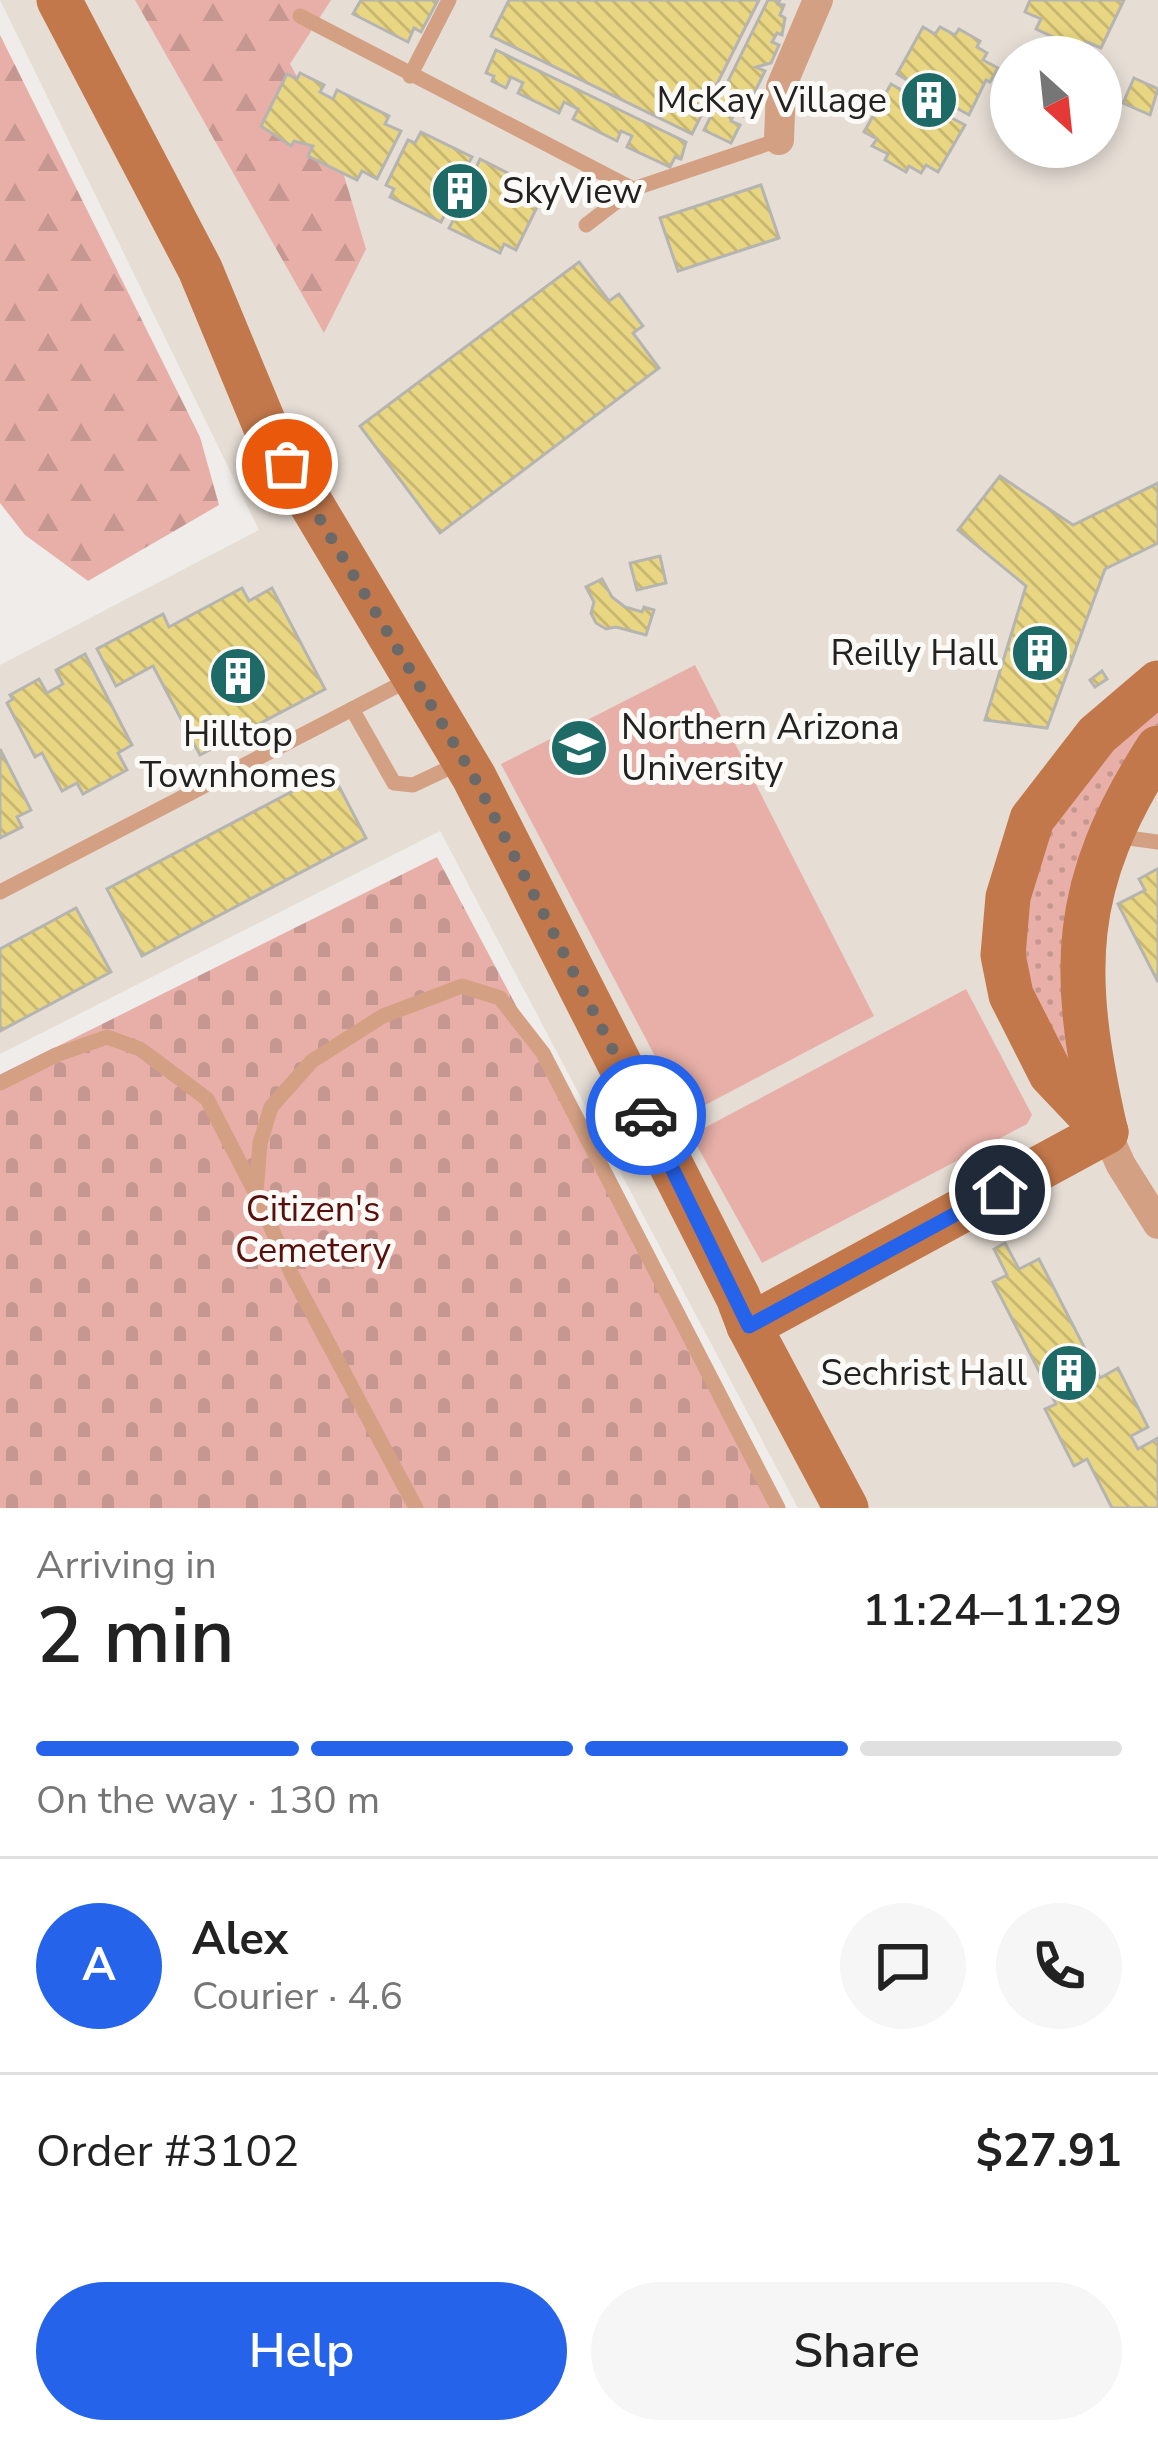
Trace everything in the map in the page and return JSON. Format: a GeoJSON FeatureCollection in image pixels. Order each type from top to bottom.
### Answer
{"type":"FeatureCollection","features":[{"type":"Feature","properties":{"kind":"street"},"geometry":{"type":"LineString","coordinates":[[59,0],[200,269],[266,428],[464,760],[749,1326],[846,1508]]}},
{"type":"Feature","properties":{"kind":"street"},"geometry":{"type":"LineString","coordinates":[[779,140],[782,87],[818,0]]}},
{"type":"Feature","properties":{"kind":"street"},"geometry":{"type":"LineString","coordinates":[[1106,1132],[1051,1074],[1011,995],[1003,955],[1008,897],[1032,819],[1097,735],[1158,683]]}},
{"type":"Feature","properties":{"kind":"street"},"geometry":{"type":"LineString","coordinates":[[1158,748],[1126,797],[1111,835],[1086,910],[1080,978],[1087,1047],[1106,1132],[1158,1224]]}},
{"type":"Feature","properties":{"kind":"street"},"geometry":{"type":"LineString","coordinates":[[749,1326],[1106,1132]]}},
{"type":"Feature","properties":{"kind":"lane"},"geometry":{"type":"LineString","coordinates":[[410,76],[449,0]]}},
{"type":"Feature","properties":{"kind":"lane"},"geometry":{"type":"LineString","coordinates":[[300,16],[633,190]]}},
{"type":"Feature","properties":{"kind":"lane"},"geometry":{"type":"LineString","coordinates":[[586,225],[633,190],[779,140]]}},
{"type":"Feature","properties":{"kind":"lane"},"geometry":{"type":"LineString","coordinates":[[0,892],[415,676]]}},
{"type":"Feature","properties":{"kind":"lane"},"geometry":{"type":"LineString","coordinates":[[352,709],[394,783],[413,784],[464,760]]}},
{"type":"Feature","properties":{"kind":"lane"},"geometry":{"type":"LineString","coordinates":[[1111,835],[1158,842]]}},
{"type":"Feature","properties":{"kind":"lane"},"geometry":{"type":"LineString","coordinates":[[256,1193],[260,1143],[271,1107],[312,1061],[383,1016],[461,986],[500,998],[543,1053],[778,1508]]}},
{"type":"Feature","properties":{"kind":"lane"},"geometry":{"type":"LineString","coordinates":[[0,1083],[56,1054],[107,1037],[140,1049],[207,1099],[292,1275],[416,1508]]}},
{"type":"Feature","properties":{"kind":"shaded area","name":"Northern Arizona University"},"geometry":{"type":"Polygon","coordinates":[[[0,0],[1158,0],[1158,1508],[798,1508],[440,831],[0,1054],[0,665],[259,530],[0,0]]]}},
{"type":"Feature","properties":{"kind":"green space"},"geometry":{"type":"Polygon","coordinates":[[[135,0],[331,0],[290,64],[334,142],[366,249],[324,333],[135,0]]]}},
{"type":"Feature","properties":{"kind":"green space"},"geometry":{"type":"Polygon","coordinates":[[[0,35],[200,437],[219,505],[88,581],[25,535],[0,503],[0,35]]]}},
{"type":"Feature","properties":{"kind":"green space"},"geometry":{"type":"Polygon","coordinates":[[[695,665],[874,1016],[686,1115],[501,764],[695,665]]]}},
{"type":"Feature","properties":{"kind":"green space"},"geometry":{"type":"Polygon","coordinates":[[[1158,701],[1158,725],[1147,735],[1077,1057],[1064,1061],[1027,993],[1022,903],[1048,829],[1087,767],[1158,701]]]}},
{"type":"Feature","properties":{"kind":"green space","name":"Citizen's Cemetery"},"geometry":{"type":"Polygon","coordinates":[[[437,857],[783,1508],[0,1508],[0,1075],[437,857]]]}},
{"type":"Feature","properties":{"kind":"green space"},"geometry":{"type":"Polygon","coordinates":[[[966,989],[1032,1115],[1027,1124],[762,1263],[691,1135],[966,989]]]}},
{"type":"Feature","properties":{"kind":"building"},"geometry":{"type":"Polygon","coordinates":[[[361,0],[438,0],[421,32],[414,28],[408,42],[353,14],[361,0]]]}},
{"type":"Feature","properties":{"kind":"building"},"geometry":{"type":"Polygon","coordinates":[[[509,0],[759,0],[692,134],[491,36],[509,0]]]}},
{"type":"Feature","properties":{"kind":"building","name":"SkyView"},"geometry":{"type":"Polygon","coordinates":[[[768,0],[784,5],[782,35],[777,33],[772,42],[779,45],[771,63],[756,67],[765,71],[743,116],[735,112],[731,121],[740,125],[731,143],[704,130],[768,0]]]}},
{"type":"Feature","properties":{"kind":"building"},"geometry":{"type":"Polygon","coordinates":[[[1030,0],[1124,0],[1107,36],[1051,36],[1036,29],[1041,19],[1025,12],[1030,0]]]}},
{"type":"Feature","properties":{"kind":"building","name":"McKay Village"},"geometry":{"type":"Polygon","coordinates":[[[923,27],[935,34],[940,27],[955,35],[959,29],[980,41],[977,47],[987,53],[983,60],[990,64],[990,82],[986,80],[969,115],[953,106],[948,116],[965,125],[938,172],[926,165],[921,173],[909,166],[906,172],[885,160],[888,154],[872,146],[877,139],[864,132],[891,84],[907,93],[912,83],[897,74],[923,27]]]}},
{"type":"Feature","properties":{"kind":"building","name":"SkyView"},"geometry":{"type":"Polygon","coordinates":[[[496,50],[686,142],[681,159],[675,157],[670,167],[627,147],[632,136],[621,131],[617,141],[573,119],[578,109],[564,102],[559,113],[518,93],[523,83],[511,77],[506,88],[492,81],[494,76],[486,73],[496,50]]]}},
{"type":"Feature","properties":{"kind":"building"},"geometry":{"type":"Polygon","coordinates":[[[300,73],[324,85],[320,92],[333,99],[337,90],[389,116],[385,124],[401,131],[377,179],[362,171],[357,180],[308,156],[313,146],[294,141],[291,146],[261,126],[287,74],[297,79],[300,73]]]}},
{"type":"Feature","properties":{"kind":"building"},"geometry":{"type":"Polygon","coordinates":[[[1134,78],[1158,89],[1150,115],[1123,103],[1134,78]]]}},
{"type":"Feature","properties":{"kind":"building","name":"SkyView"},"geometry":{"type":"Polygon","coordinates":[[[421,132],[472,157],[467,166],[475,170],[480,159],[531,185],[527,194],[539,203],[516,250],[504,244],[500,253],[449,228],[455,217],[446,212],[441,222],[390,197],[394,189],[386,185],[408,140],[415,143],[421,132]]]}},
{"type":"Feature","properties":{"kind":"building"},"geometry":{"type":"Polygon","coordinates":[[[761,185],[779,238],[678,271],[660,218],[761,185]]]}},
{"type":"Feature","properties":{"kind":"building"},"geometry":{"type":"Polygon","coordinates":[[[579,262],[609,301],[619,294],[643,326],[633,333],[659,368],[440,533],[360,426],[579,262]]]}},
{"type":"Feature","properties":{"kind":"building","name":"Reilly Hall"},"geometry":{"type":"Polygon","coordinates":[[[1000,476],[1073,525],[1158,483],[1158,543],[1105,569],[1047,728],[985,720],[1026,586],[958,530],[1000,476]]]}},
{"type":"Feature","properties":{"kind":"building"},"geometry":{"type":"Polygon","coordinates":[[[660,556],[666,583],[637,590],[630,563],[660,556]]]}},
{"type":"Feature","properties":{"kind":"building"},"geometry":{"type":"Polygon","coordinates":[[[602,579],[612,597],[625,607],[654,610],[646,635],[596,623],[591,613],[594,602],[586,587],[602,579]]]}},
{"type":"Feature","properties":{"kind":"building","name":"Hilltop Townhomes"},"geometry":{"type":"Polygon","coordinates":[[[242,588],[249,601],[272,588],[325,689],[200,755],[153,666],[116,686],[97,649],[163,614],[169,627],[242,588]]]}},
{"type":"Feature","properties":{"kind":"building","name":"Hilltop Townhomes"},"geometry":{"type":"Polygon","coordinates":[[[85,654],[132,745],[118,753],[127,770],[83,794],[77,783],[62,791],[42,753],[35,757],[7,703],[13,699],[10,695],[39,679],[47,693],[63,684],[56,670],[85,654]]]}},
{"type":"Feature","properties":{"kind":"building"},"geometry":{"type":"Polygon","coordinates":[[[1102,671],[1107,679],[1095,687],[1090,680],[1102,671]]]}},
{"type":"Feature","properties":{"kind":"building"},"geometry":{"type":"Polygon","coordinates":[[[0,749],[31,810],[17,817],[22,827],[0,838],[0,749]]]}},
{"type":"Feature","properties":{"kind":"building","name":"Hilltop Townhomes"},"geometry":{"type":"Polygon","coordinates":[[[331,771],[366,838],[142,956],[107,889],[331,771]]]}},
{"type":"Feature","properties":{"kind":"building"},"geometry":{"type":"Polygon","coordinates":[[[1157,869],[1158,982],[1118,904],[1145,890],[1139,879],[1157,869]]]}},
{"type":"Feature","properties":{"kind":"building"},"geometry":{"type":"Polygon","coordinates":[[[76,908],[111,972],[0,1031],[0,949],[76,908]]]}},
{"type":"Feature","properties":{"kind":"building","name":"Sechrist Hall"},"geometry":{"type":"Polygon","coordinates":[[[1005,1243],[1019,1269],[1039,1259],[1100,1378],[1118,1368],[1148,1427],[1131,1436],[1138,1449],[1158,1438],[1158,1508],[1112,1508],[1087,1459],[1074,1466],[1045,1409],[1056,1404],[993,1282],[1007,1275],[994,1249],[1005,1243]]]}},
{"type":"Feature","properties":{"kind":"way so far"},"geometry":{"type":"LineString","coordinates":[[287,464],[474,777],[646,1115]]}},
{"type":"Feature","properties":{"kind":"place","name":"McKay Village"},"geometry":{"type":"Point","coordinates":[929,100]}},
{"type":"Feature","properties":{"kind":"place","name":"SkyView"},"geometry":{"type":"Point","coordinates":[460,191]}},
{"type":"Feature","properties":{"kind":"place","name":"Reilly Hall"},"geometry":{"type":"Point","coordinates":[1040,653]}},
{"type":"Feature","properties":{"kind":"place","name":"Hilltop Townhomes"},"geometry":{"type":"Point","coordinates":[238,676]}},
{"type":"Feature","properties":{"kind":"place","name":"Northern Arizona University"},"geometry":{"type":"Point","coordinates":[579,748]}},
{"type":"Feature","properties":{"kind":"place","name":"Sechrist Hall"},"geometry":{"type":"Point","coordinates":[1069,1373]}},
{"type":"Feature","properties":{"kind":"route"},"geometry":{"type":"LineString","coordinates":[[646,1115],[749,1326],[1000,1190]]}}]}
